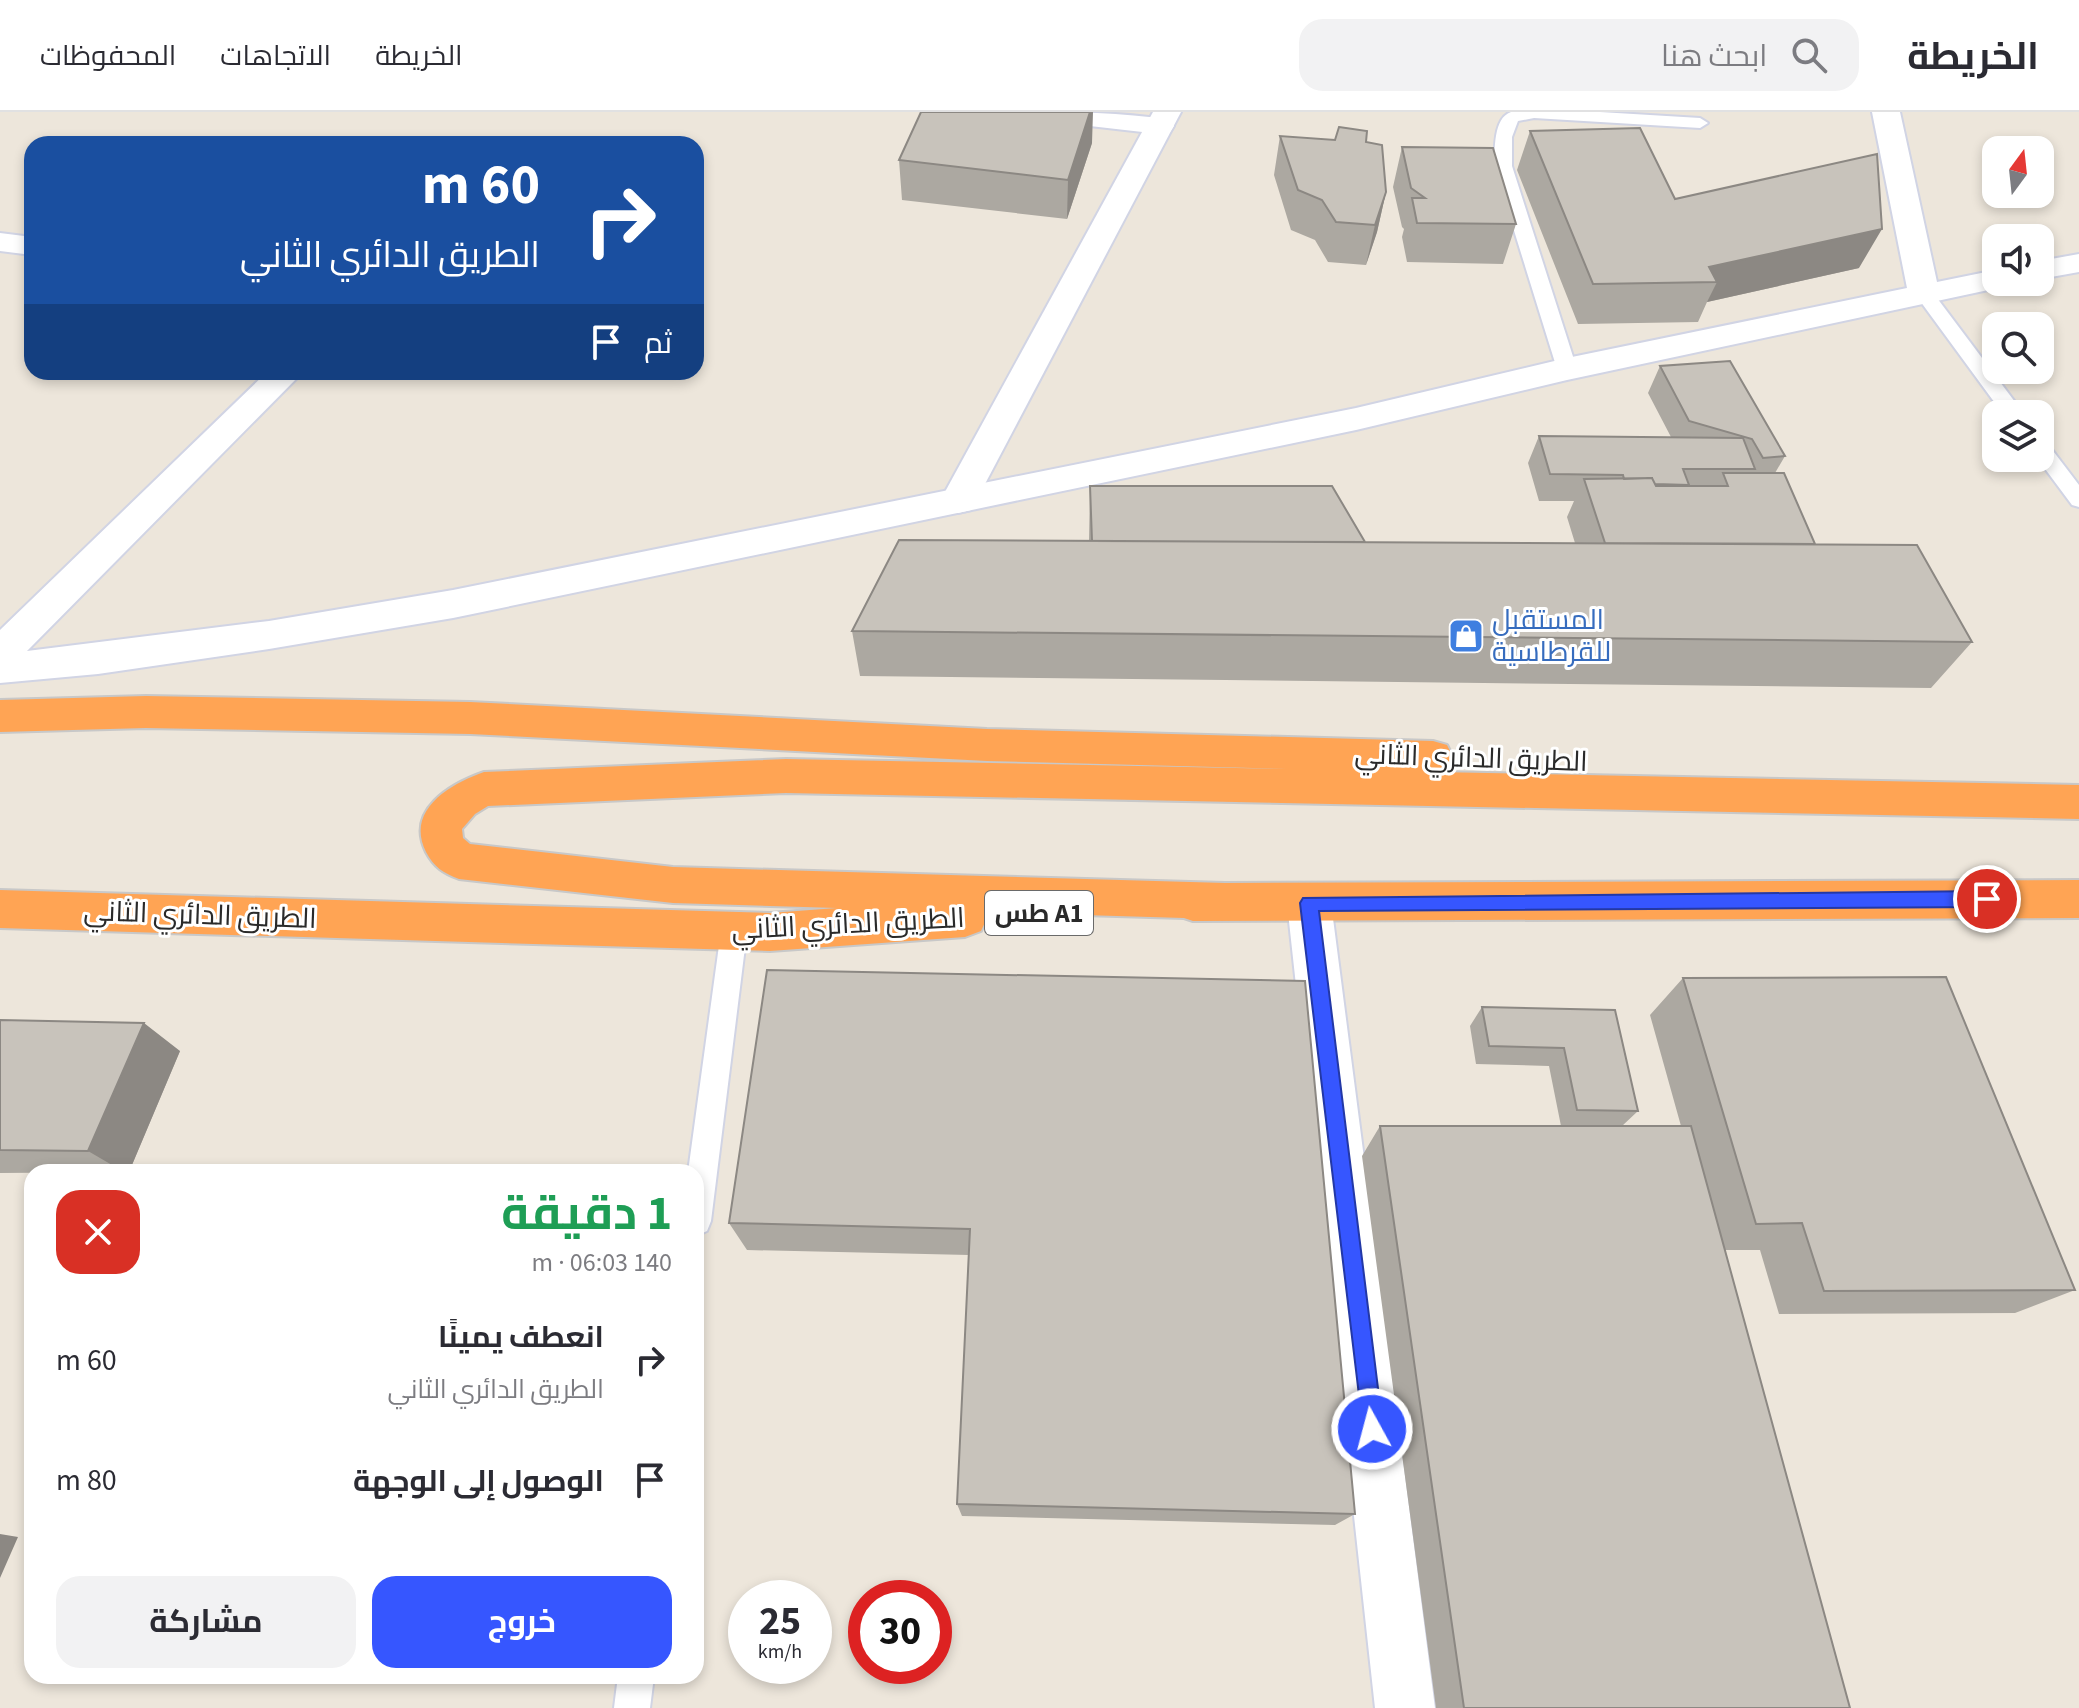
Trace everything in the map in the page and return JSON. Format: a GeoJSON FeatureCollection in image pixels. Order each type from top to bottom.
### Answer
{"type":"FeatureCollection","features":[{"type":"Feature","properties":{"kind":"highway","name":"الطريق الدائري الثاني"},"geometry":{"type":"LineString","coordinates":[[0,716],[146,712],[470,718],[987,745],[2079,774]]}},
{"type":"Feature","properties":{"kind":"highway"},"geometry":{"type":"LineString","coordinates":[[1220,900],[673,885],[459,861],[441,841],[440,827],[456,803],[484,789],[786,776],[2079,802]]}},
{"type":"Feature","properties":{"kind":"highway","name":"الطريق الدائري الثاني"},"geometry":{"type":"LineString","coordinates":[[2,914],[770,932],[1220,900],[1309,903],[2079,899]]}},
{"type":"Feature","properties":{"kind":"street"},"geometry":{"type":"LineString","coordinates":[[958,501],[1164,119],[1037,112]]}},
{"type":"Feature","properties":{"kind":"street"},"geometry":{"type":"LineString","coordinates":[[1886,112],[1924,294]]}},
{"type":"Feature","properties":{"kind":"street"},"geometry":{"type":"LineString","coordinates":[[0,242],[24,245]]}},
{"type":"Feature","properties":{"kind":"street"},"geometry":{"type":"LineString","coordinates":[[2054,267],[2079,263]]}},
{"type":"Feature","properties":{"kind":"street"},"geometry":{"type":"LineString","coordinates":[[0,668],[98,659],[269,635],[453,604],[1356,419],[1567,369],[1982,282]]}},
{"type":"Feature","properties":{"kind":"street"},"geometry":{"type":"LineString","coordinates":[[0,654],[278,380]]}},
{"type":"Feature","properties":{"kind":"street"},"geometry":{"type":"LineString","coordinates":[[1309,903],[1405,1708]]}},
{"type":"Feature","properties":{"kind":"lane"},"geometry":{"type":"LineString","coordinates":[[1567,369],[1503,166],[1504,137],[1511,117],[1534,113],[1700,123]]}},
{"type":"Feature","properties":{"kind":"lane"},"geometry":{"type":"LineString","coordinates":[[1924,294],[2004,400]]}},
{"type":"Feature","properties":{"kind":"lane"},"geometry":{"type":"LineString","coordinates":[[2054,467],[2079,500]]}},
{"type":"Feature","properties":{"kind":"lane"},"geometry":{"type":"LineString","coordinates":[[703,1164],[734,931]]}},
{"type":"Feature","properties":{"kind":"lane"},"geometry":{"type":"LineString","coordinates":[[632,1708],[635,1684]]}},
{"type":"Feature","properties":{"kind":"building"},"geometry":{"type":"Polygon","coordinates":[[[921,112],[1090,112],[1068,180],[899,160],[921,112]]]}},
{"type":"Feature","properties":{"kind":"building"},"geometry":{"type":"Polygon","coordinates":[[[1339,127],[1367,131],[1366,142],[1382,145],[1386,192],[1375,225],[1336,222],[1322,200],[1298,190],[1280,136],[1335,140],[1339,127]]]}},
{"type":"Feature","properties":{"kind":"building"},"geometry":{"type":"Polygon","coordinates":[[[1640,128],[1675,199],[1877,154],[1882,229],[1709,267],[1717,282],[1593,284],[1530,131],[1640,128]]]}},
{"type":"Feature","properties":{"kind":"building"},"geometry":{"type":"Polygon","coordinates":[[[1402,147],[1493,148],[1516,224],[1417,223],[1412,198],[1425,198],[1411,188],[1402,147]]]}},
{"type":"Feature","properties":{"kind":"building"},"geometry":{"type":"Polygon","coordinates":[[[1730,361],[1785,456],[1763,458],[1752,439],[1689,421],[1660,366],[1730,361]]]}},
{"type":"Feature","properties":{"kind":"building"},"geometry":{"type":"Polygon","coordinates":[[[1539,436],[1743,438],[1755,469],[1683,469],[1689,485],[1655,484],[1652,478],[1624,479],[1623,475],[1550,474],[1539,436]]]}},
{"type":"Feature","properties":{"kind":"building"},"geometry":{"type":"Polygon","coordinates":[[[1723,473],[1784,473],[1815,544],[1605,543],[1584,479],[1652,478],[1656,486],[1728,486],[1723,473]]]}},
{"type":"Feature","properties":{"kind":"building"},"geometry":{"type":"Polygon","coordinates":[[[1090,486],[1332,486],[1365,542],[1092,541],[1090,486]]]}},
{"type":"Feature","properties":{"kind":"building"},"geometry":{"type":"Polygon","coordinates":[[[899,540],[1917,545],[1972,642],[852,631],[899,540]]]}},
{"type":"Feature","properties":{"kind":"building"},"geometry":{"type":"Polygon","coordinates":[[[767,970],[1305,981],[1355,1514],[957,1504],[970,1229],[729,1223],[767,970]]]}},
{"type":"Feature","properties":{"kind":"building"},"geometry":{"type":"Polygon","coordinates":[[[1946,977],[2075,1290],[1824,1291],[1802,1223],[1756,1224],[1683,978],[1946,977]]]}},
{"type":"Feature","properties":{"kind":"building"},"geometry":{"type":"Polygon","coordinates":[[[1482,1007],[1615,1010],[1638,1111],[1577,1110],[1564,1048],[1489,1046],[1482,1007]]]}},
{"type":"Feature","properties":{"kind":"building"},"geometry":{"type":"Polygon","coordinates":[[[0,1020],[144,1023],[88,1151],[0,1150],[0,1020]]]}},
{"type":"Feature","properties":{"kind":"building"},"geometry":{"type":"Polygon","coordinates":[[[1380,1126],[1691,1126],[1850,1708],[1464,1708],[1380,1126]]]}},
{"type":"Feature","properties":{"kind":"place","name":"المستقبل للقرطاسية"},"geometry":{"type":"Point","coordinates":[1466,636]}},
{"type":"Feature","properties":{"kind":"route"},"geometry":{"type":"LineString","coordinates":[[1372,1429],[1309,903],[1987,899]]}}]}
